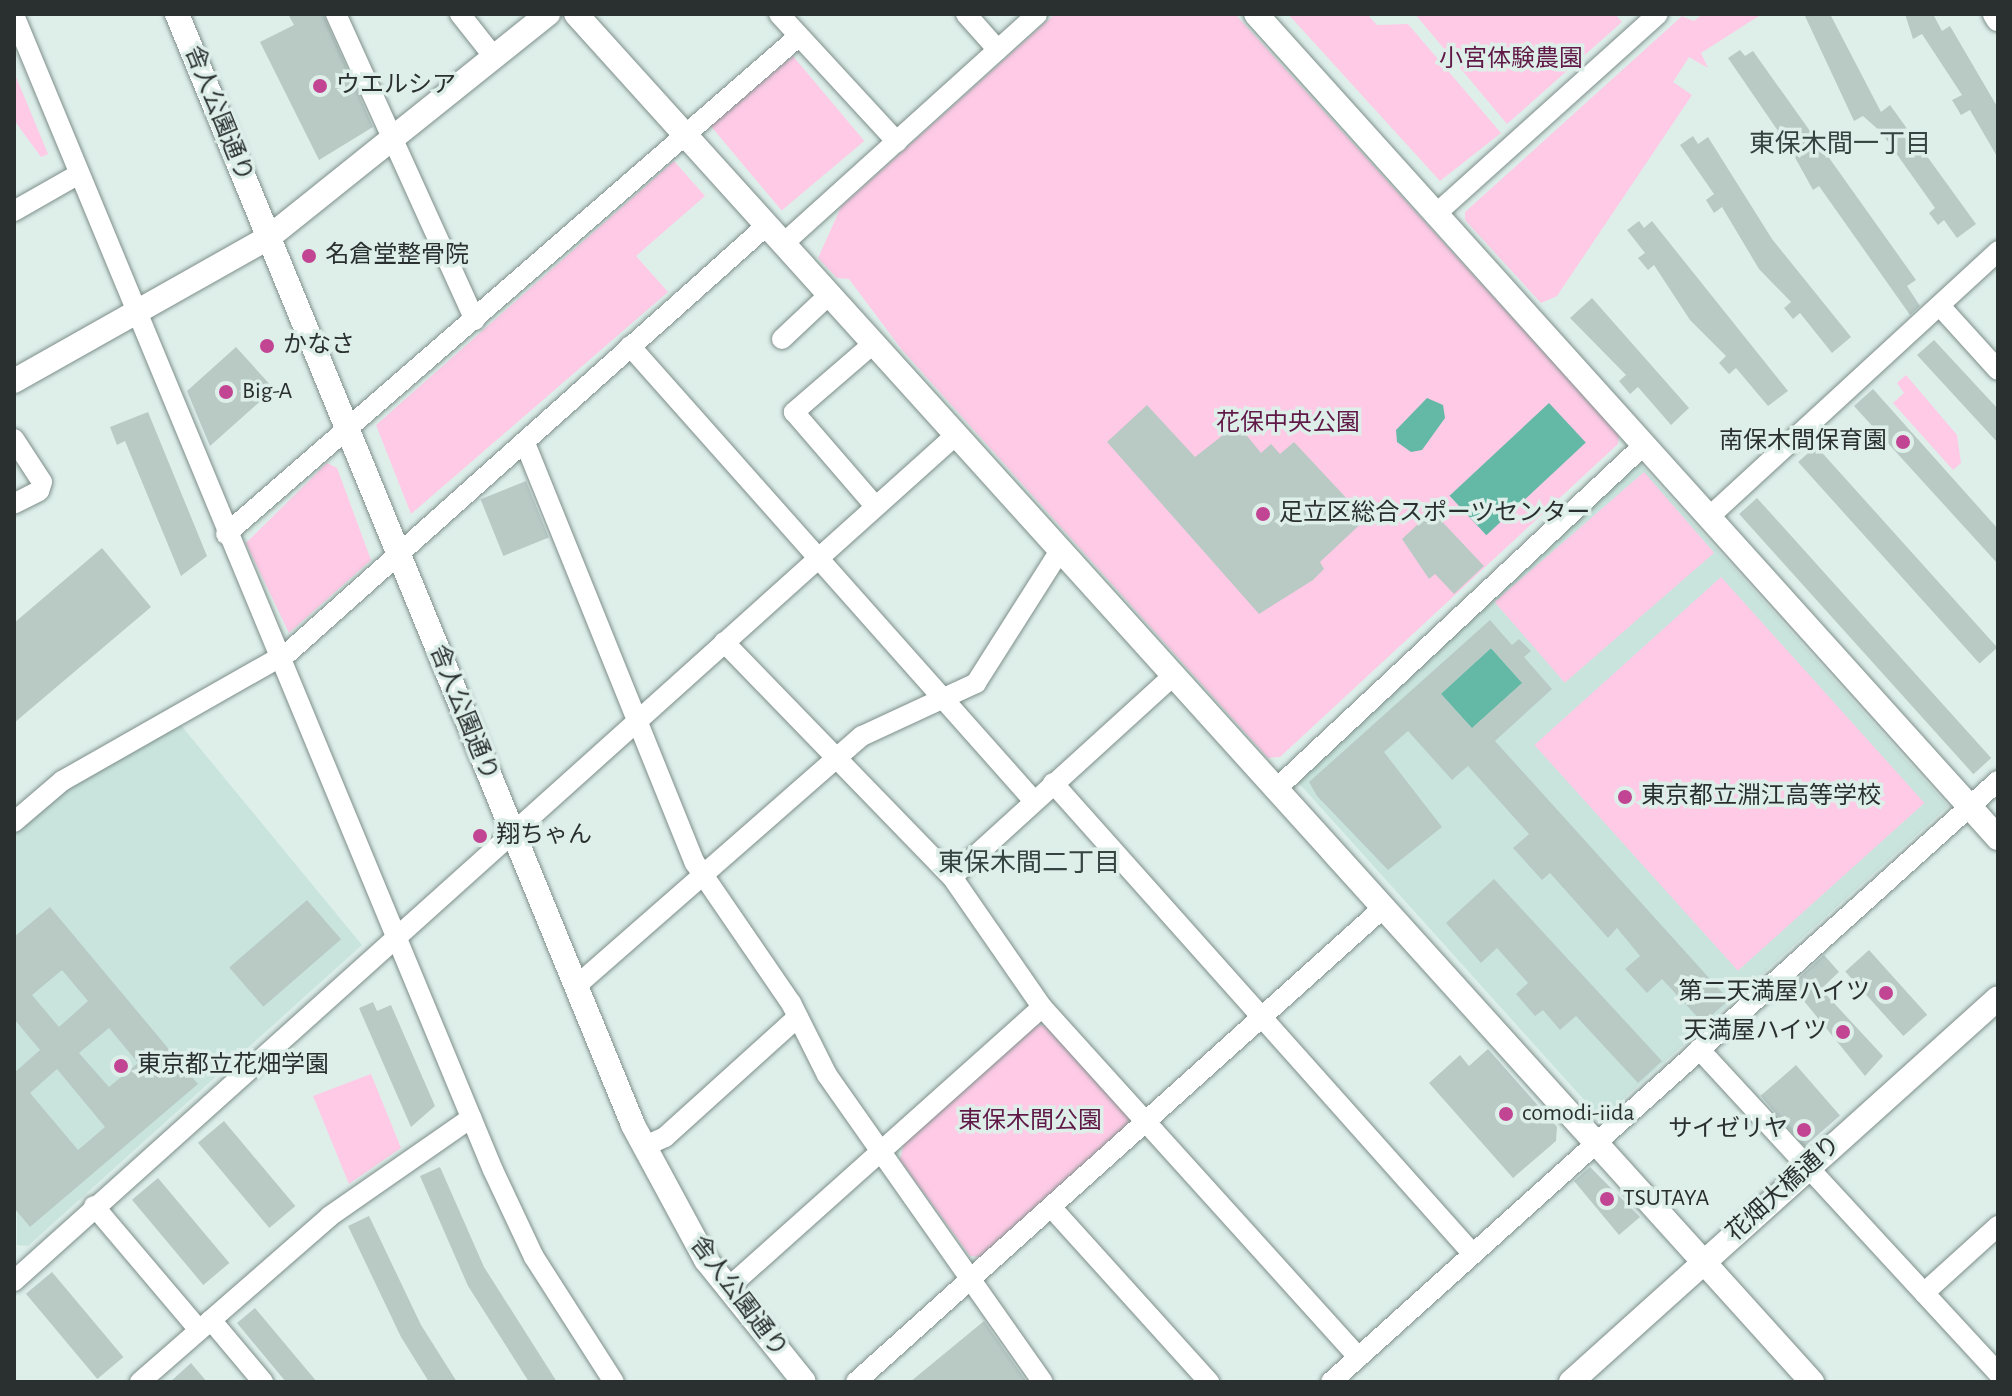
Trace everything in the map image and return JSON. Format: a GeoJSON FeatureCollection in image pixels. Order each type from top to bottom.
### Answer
{"type":"FeatureCollection","features":[{"type":"Feature","properties":{"kind":"street","name":"舎人公園通り"},"geometry":{"type":"LineString","coordinates":[[177,14],[643,1147],[728,1288],[804,1382]]}},
{"type":"Feature","properties":{"kind":"street"},"geometry":{"type":"LineString","coordinates":[[336,14],[396,135],[475,320]]}},
{"type":"Feature","properties":{"kind":"street"},"geometry":{"type":"LineString","coordinates":[[460,14],[494,57]]}},
{"type":"Feature","properties":{"kind":"street"},"geometry":{"type":"LineString","coordinates":[[14,381],[135,316],[268,238],[548,14]]}},
{"type":"Feature","properties":{"kind":"street"},"geometry":{"type":"LineString","coordinates":[[576,14],[1812,1382]]}},
{"type":"Feature","properties":{"kind":"street"},"geometry":{"type":"LineString","coordinates":[[779,14],[897,142]]}},
{"type":"Feature","properties":{"kind":"street"},"geometry":{"type":"LineString","coordinates":[[966,14],[998,50]]}},
{"type":"Feature","properties":{"kind":"street"},"geometry":{"type":"LineString","coordinates":[[14,822],[62,781],[276,658],[398,555],[630,346],[897,142],[1037,14]]}},
{"type":"Feature","properties":{"kind":"street"},"geometry":{"type":"LineString","coordinates":[[1256,14],[1998,838]]}},
{"type":"Feature","properties":{"kind":"street"},"geometry":{"type":"LineString","coordinates":[[1437,213],[1658,14]]}},
{"type":"Feature","properties":{"kind":"street"},"geometry":{"type":"LineString","coordinates":[[1995,14],[1998,19]]}},
{"type":"Feature","properties":{"kind":"street"},"geometry":{"type":"LineString","coordinates":[[18,18],[77,175],[135,316],[471,1118],[534,1257],[610,1381]]}},
{"type":"Feature","properties":{"kind":"street"},"geometry":{"type":"LineString","coordinates":[[226,534],[799,36]]}},
{"type":"Feature","properties":{"kind":"street"},"geometry":{"type":"LineString","coordinates":[[14,211],[77,175]]}},
{"type":"Feature","properties":{"kind":"street"},"geometry":{"type":"LineString","coordinates":[[1709,517],[1998,251]]}},
{"type":"Feature","properties":{"kind":"street"},"geometry":{"type":"LineString","coordinates":[[782,339],[830,294]]}},
{"type":"Feature","properties":{"kind":"street"},"geometry":{"type":"LineString","coordinates":[[1940,306],[1998,370]]}},
{"type":"Feature","properties":{"kind":"street"},"geometry":{"type":"LineString","coordinates":[[874,343],[794,412],[875,506]]}},
{"type":"Feature","properties":{"kind":"street"},"geometry":{"type":"LineString","coordinates":[[630,346],[1034,801]]}},
{"type":"Feature","properties":{"kind":"street"},"geometry":{"type":"LineString","coordinates":[[17,1271],[94,1206],[956,435]]}},
{"type":"Feature","properties":{"kind":"street"},"geometry":{"type":"LineString","coordinates":[[14,439],[42,482],[39,491],[14,504]]}},
{"type":"Feature","properties":{"kind":"street"},"geometry":{"type":"LineString","coordinates":[[525,443],[703,876],[798,1017],[827,1075],[1043,1382]]}},
{"type":"Feature","properties":{"kind":"street"},"geometry":{"type":"LineString","coordinates":[[1275,790],[1645,444]]}},
{"type":"Feature","properties":{"kind":"street"},"geometry":{"type":"LineString","coordinates":[[575,987],[833,758],[862,736],[946,702],[989,669],[1059,552]]}},
{"type":"Feature","properties":{"kind":"street"},"geometry":{"type":"LineString","coordinates":[[724,642],[833,758],[952,877],[1042,1007],[1358,1357]]}},
{"type":"Feature","properties":{"kind":"street"},"geometry":{"type":"LineString","coordinates":[[952,877],[1172,677]]}},
{"type":"Feature","properties":{"kind":"street"},"geometry":{"type":"LineString","coordinates":[[1331,1382],[1998,781]]}},
{"type":"Feature","properties":{"kind":"street"},"geometry":{"type":"LineString","coordinates":[[1053,783],[1473,1254]]}},
{"type":"Feature","properties":{"kind":"street"},"geometry":{"type":"LineString","coordinates":[[856,1382],[1383,908]]}},
{"type":"Feature","properties":{"kind":"street","name":"花畑大橋通り"},"geometry":{"type":"LineString","coordinates":[[1571,1382],[1998,998]]}},
{"type":"Feature","properties":{"kind":"street"},"geometry":{"type":"LineString","coordinates":[[728,1288],[1042,1007]]}},
{"type":"Feature","properties":{"kind":"street"},"geometry":{"type":"LineString","coordinates":[[643,1147],[665,1137],[798,1017]]}},
{"type":"Feature","properties":{"kind":"street"},"geometry":{"type":"LineString","coordinates":[[1699,1049],[1998,1373]]}},
{"type":"Feature","properties":{"kind":"street"},"geometry":{"type":"LineString","coordinates":[[140,1382],[330,1216],[471,1118]]}},
{"type":"Feature","properties":{"kind":"street"},"geometry":{"type":"LineString","coordinates":[[94,1206],[263,1382]]}},
{"type":"Feature","properties":{"kind":"street"},"geometry":{"type":"LineString","coordinates":[[1051,1207],[1209,1382]]}},
{"type":"Feature","properties":{"kind":"street"},"geometry":{"type":"LineString","coordinates":[[1924,1293],[1998,1226]]}},
{"type":"Feature","properties":{"kind":"shaded area"},"geometry":{"type":"Polygon","coordinates":[[[1427,398],[1443,405],[1445,418],[1422,450],[1411,452],[1397,442],[1396,430],[1427,398]]]}},
{"type":"Feature","properties":{"kind":"shaded area"},"geometry":{"type":"Polygon","coordinates":[[[1549,403],[1586,442],[1486,535],[1450,496],[1549,403]]]}},
{"type":"Feature","properties":{"kind":"shaded area","name":"東京都立淵江高等学校"},"geometry":{"type":"Polygon","coordinates":[[[1639,463],[1948,806],[1601,1119],[1292,775],[1639,463]]]}},
{"type":"Feature","properties":{"kind":"shaded area"},"geometry":{"type":"Polygon","coordinates":[[[1491,648],[1522,683],[1472,728],[1440,694],[1491,648]]]}},
{"type":"Feature","properties":{"kind":"shaded area","name":"東京都立花畑学園"},"geometry":{"type":"Polygon","coordinates":[[[180,724],[362,945],[28,1246],[17,1245],[14,833],[71,785],[180,724]]]}},
{"type":"Feature","properties":{"kind":"green space","name":"花保中央公園"},"geometry":{"type":"Polygon","coordinates":[[[1055,14],[1235,14],[1619,435],[1618,444],[1280,757],[1268,758],[902,350],[849,279],[837,278],[818,258],[841,207],[1055,14]]]}},
{"type":"Feature","properties":{"kind":"green space"},"geometry":{"type":"Polygon","coordinates":[[[1288,14],[1367,14],[1377,25],[1408,24],[1501,133],[1440,181],[1288,14]]]}},
{"type":"Feature","properties":{"kind":"green space","name":"小宮体験農園"},"geometry":{"type":"Polygon","coordinates":[[[1415,14],[1615,14],[1622,22],[1507,124],[1415,14]]]}},
{"type":"Feature","properties":{"kind":"green space"},"geometry":{"type":"Polygon","coordinates":[[[1703,14],[1762,14],[1701,53],[1708,68],[1689,57],[1673,82],[1692,95],[1557,296],[1541,303],[1465,220],[1465,212],[1682,16],[1694,21],[1703,14]]]}},
{"type":"Feature","properties":{"kind":"green space"},"geometry":{"type":"Polygon","coordinates":[[[793,56],[864,141],[782,210],[710,125],[793,56]]]}},
{"type":"Feature","properties":{"kind":"green space"},"geometry":{"type":"Polygon","coordinates":[[[14,72],[48,154],[41,157],[14,120],[14,72]]]}},
{"type":"Feature","properties":{"kind":"green space"},"geometry":{"type":"Polygon","coordinates":[[[674,161],[705,196],[636,256],[668,292],[411,514],[376,425],[674,161]]]}},
{"type":"Feature","properties":{"kind":"green space"},"geometry":{"type":"Polygon","coordinates":[[[1906,375],[1957,435],[1961,463],[1953,470],[1893,403],[1904,393],[1897,383],[1906,375]]]}},
{"type":"Feature","properties":{"kind":"green space"},"geometry":{"type":"Polygon","coordinates":[[[327,463],[337,468],[371,560],[289,633],[246,543],[327,463]]]}},
{"type":"Feature","properties":{"kind":"green space"},"geometry":{"type":"Polygon","coordinates":[[[1644,472],[1714,553],[1565,683],[1495,602],[1644,472]]]}},
{"type":"Feature","properties":{"kind":"green space"},"geometry":{"type":"Polygon","coordinates":[[[1721,577],[1924,803],[1738,971],[1534,745],[1721,577]]]}},
{"type":"Feature","properties":{"kind":"green space","name":"東保木間公園"},"geometry":{"type":"Polygon","coordinates":[[[1036,1025],[1048,1026],[1129,1117],[1128,1126],[980,1257],[970,1256],[900,1160],[904,1143],[1036,1025]]]}},
{"type":"Feature","properties":{"kind":"green space"},"geometry":{"type":"Polygon","coordinates":[[[371,1074],[401,1148],[349,1184],[313,1096],[371,1074]]]}},
{"type":"Feature","properties":{"kind":"building"},"geometry":{"type":"Polygon","coordinates":[[[288,14],[323,14],[373,127],[319,160],[260,42],[294,25],[288,14]]]}},
{"type":"Feature","properties":{"kind":"building"},"geometry":{"type":"Polygon","coordinates":[[[1804,14],[1830,14],[1881,112],[1890,105],[1976,224],[1957,238],[1944,220],[1938,225],[1929,213],[1935,208],[1881,132],[1863,116],[1854,121],[1804,14]]]}},
{"type":"Feature","properties":{"kind":"building"},"geometry":{"type":"Polygon","coordinates":[[[1905,14],[1933,14],[1942,31],[1950,26],[1998,108],[1998,158],[1970,110],[1961,115],[1952,100],[1962,95],[1922,34],[1913,39],[1905,14]]]}},
{"type":"Feature","properties":{"kind":"building"},"geometry":{"type":"Polygon","coordinates":[[[1740,50],[1745,56],[1753,51],[1916,280],[1907,286],[1920,306],[1910,315],[1819,186],[1813,190],[1787,143],[1778,149],[1769,137],[1778,131],[1728,58],[1740,50]]]}},
{"type":"Feature","properties":{"kind":"building"},"geometry":{"type":"Polygon","coordinates":[[[1693,136],[1698,144],[1708,137],[1772,239],[1851,337],[1832,353],[1800,313],[1793,319],[1784,308],[1791,302],[1759,269],[1722,207],[1714,213],[1706,200],[1714,194],[1680,145],[1693,136]]]}},
{"type":"Feature","properties":{"kind":"building"},"geometry":{"type":"Polygon","coordinates":[[[1639,221],[1644,228],[1652,221],[1788,391],[1768,406],[1736,368],[1729,374],[1719,363],[1726,356],[1690,320],[1654,265],[1648,270],[1638,258],[1645,253],[1627,230],[1639,221]]]}},
{"type":"Feature","properties":{"kind":"building"},"geometry":{"type":"Polygon","coordinates":[[[1592,298],[1689,408],[1671,425],[1638,387],[1630,394],[1619,381],[1626,375],[1570,318],[1592,298]]]}},
{"type":"Feature","properties":{"kind":"building"},"geometry":{"type":"Polygon","coordinates":[[[1934,340],[1998,409],[1998,443],[1917,355],[1934,340]]]}},
{"type":"Feature","properties":{"kind":"building"},"geometry":{"type":"Polygon","coordinates":[[[236,347],[274,389],[210,446],[187,391],[236,347]]]}},
{"type":"Feature","properties":{"kind":"building"},"geometry":{"type":"Polygon","coordinates":[[[1873,389],[1998,529],[1998,564],[1854,406],[1873,389]]]}},
{"type":"Feature","properties":{"kind":"building"},"geometry":{"type":"Polygon","coordinates":[[[1147,405],[1195,457],[1227,432],[1227,411],[1243,411],[1243,431],[1261,453],[1271,444],[1280,454],[1294,442],[1366,519],[1320,562],[1324,569],[1313,580],[1259,614],[1107,442],[1147,405]]]}},
{"type":"Feature","properties":{"kind":"building"},"geometry":{"type":"Polygon","coordinates":[[[148,412],[207,556],[181,576],[125,441],[117,445],[110,427],[148,412]]]}},
{"type":"Feature","properties":{"kind":"building"},"geometry":{"type":"Polygon","coordinates":[[[1816,446],[1997,647],[1979,663],[1798,462],[1816,446]]]}},
{"type":"Feature","properties":{"kind":"building"},"geometry":{"type":"Polygon","coordinates":[[[526,481],[549,538],[503,556],[481,499],[526,481]]]}},
{"type":"Feature","properties":{"kind":"building"},"geometry":{"type":"Polygon","coordinates":[[[1757,498],[1991,758],[1973,774],[1739,514],[1757,498]]]}},
{"type":"Feature","properties":{"kind":"building"},"geometry":{"type":"Polygon","coordinates":[[[1432,511],[1484,566],[1454,594],[1435,574],[1429,579],[1402,539],[1432,511]]]}},
{"type":"Feature","properties":{"kind":"building"},"geometry":{"type":"Polygon","coordinates":[[[102,548],[151,607],[14,723],[14,623],[102,548]]]}},
{"type":"Feature","properties":{"kind":"building"},"geometry":{"type":"Polygon","coordinates":[[[1490,620],[1512,645],[1519,639],[1531,651],[1524,657],[1552,689],[1495,741],[1729,1000],[1703,1023],[1662,979],[1647,993],[1625,969],[1640,956],[1617,928],[1608,938],[1550,873],[1542,880],[1513,848],[1529,834],[1468,766],[1452,780],[1408,731],[1384,752],[1442,827],[1388,870],[1317,796],[1309,782],[1490,620]],[[1491,648],[1441,694],[1472,728],[1522,683],[1491,648]]]}},
{"type":"Feature","properties":{"kind":"building"},"geometry":{"type":"Polygon","coordinates":[[[1494,879],[1662,1061],[1638,1083],[1576,1016],[1560,1030],[1543,1010],[1535,1016],[1516,994],[1528,983],[1497,948],[1481,963],[1446,923],[1494,879]]]}},
{"type":"Feature","properties":{"kind":"building"},"geometry":{"type":"Polygon","coordinates":[[[307,900],[341,939],[263,1007],[229,968],[307,900]]]}},
{"type":"Feature","properties":{"kind":"building"},"geometry":{"type":"Polygon","coordinates":[[[50,907],[198,1084],[30,1227],[14,1208],[14,1073],[40,1050],[14,1019],[14,937],[50,907]],[[62,970],[32,995],[59,1027],[88,1001],[62,970]],[[109,1028],[79,1053],[109,1087],[138,1063],[109,1028]],[[57,1069],[30,1093],[78,1150],[105,1127],[57,1069]]]}},
{"type":"Feature","properties":{"kind":"building","name":"第二天満屋ハイツ"},"geometry":{"type":"Polygon","coordinates":[[[1869,950],[1927,1015],[1903,1036],[1845,971],[1869,950]]]}},
{"type":"Feature","properties":{"kind":"building","name":"天満屋ハイツ"},"geometry":{"type":"Polygon","coordinates":[[[1824,955],[1839,972],[1821,989],[1883,1056],[1865,1076],[1791,985],[1824,955]]]}},
{"type":"Feature","properties":{"kind":"building"},"geometry":{"type":"Polygon","coordinates":[[[373,1002],[377,1011],[391,1005],[435,1106],[411,1127],[359,1008],[373,1002]]]}},
{"type":"Feature","properties":{"kind":"building"},"geometry":{"type":"Polygon","coordinates":[[[1488,1049],[1557,1127],[1556,1141],[1513,1178],[1429,1083],[1460,1055],[1469,1066],[1488,1049]]]}},
{"type":"Feature","properties":{"kind":"building"},"geometry":{"type":"Polygon","coordinates":[[[1796,1065],[1840,1116],[1804,1146],[1761,1096],[1796,1065]]]}},
{"type":"Feature","properties":{"kind":"building"},"geometry":{"type":"Polygon","coordinates":[[[224,1121],[295,1206],[269,1228],[198,1143],[224,1121]]]}},
{"type":"Feature","properties":{"kind":"building"},"geometry":{"type":"Polygon","coordinates":[[[440,1167],[484,1267],[557,1382],[529,1382],[468,1286],[420,1176],[440,1167]]]}},
{"type":"Feature","properties":{"kind":"building","name":"TSUTAYA"},"geometry":{"type":"Polygon","coordinates":[[[1590,1167],[1640,1217],[1619,1235],[1574,1181],[1590,1167]]]}},
{"type":"Feature","properties":{"kind":"building"},"geometry":{"type":"Polygon","coordinates":[[[158,1178],[229,1263],[203,1285],[132,1200],[158,1178]]]}},
{"type":"Feature","properties":{"kind":"building"},"geometry":{"type":"Polygon","coordinates":[[[369,1216],[421,1325],[457,1382],[429,1382],[401,1337],[348,1226],[369,1216]]]}},
{"type":"Feature","properties":{"kind":"building"},"geometry":{"type":"Polygon","coordinates":[[[52,1272],[123,1357],[97,1379],[26,1294],[52,1272]]]}},
{"type":"Feature","properties":{"kind":"building"},"geometry":{"type":"Polygon","coordinates":[[[255,1308],[317,1382],[286,1382],[237,1323],[255,1308]]]}},
{"type":"Feature","properties":{"kind":"building"},"geometry":{"type":"Polygon","coordinates":[[[984,1321],[1027,1382],[910,1382],[984,1321]]]}},
{"type":"Feature","properties":{"kind":"building"},"geometry":{"type":"Polygon","coordinates":[[[191,1363],[207,1382],[170,1382],[191,1363]]]}},
{"type":"Feature","properties":{"kind":"place","name":"ウエルシア"},"geometry":{"type":"Point","coordinates":[320,86]}},
{"type":"Feature","properties":{"kind":"place","name":"名倉堂整骨院"},"geometry":{"type":"Point","coordinates":[309,256]}},
{"type":"Feature","properties":{"kind":"place","name":"かなさ"},"geometry":{"type":"Point","coordinates":[267,346]}},
{"type":"Feature","properties":{"kind":"place","name":"Big-A"},"geometry":{"type":"Point","coordinates":[226,392]}},
{"type":"Feature","properties":{"kind":"place","name":"南保木間保育園"},"geometry":{"type":"Point","coordinates":[1903,442]}},
{"type":"Feature","properties":{"kind":"place","name":"足立区総合スポーツセンター"},"geometry":{"type":"Point","coordinates":[1263,514]}},
{"type":"Feature","properties":{"kind":"place","name":"東京都立淵江高等学校"},"geometry":{"type":"Point","coordinates":[1625,797]}},
{"type":"Feature","properties":{"kind":"place","name":"翔ちゃん"},"geometry":{"type":"Point","coordinates":[480,836]}},
{"type":"Feature","properties":{"kind":"place","name":"第二天満屋ハイツ"},"geometry":{"type":"Point","coordinates":[1886,993]}},
{"type":"Feature","properties":{"kind":"place","name":"天満屋ハイツ"},"geometry":{"type":"Point","coordinates":[1843,1032]}},
{"type":"Feature","properties":{"kind":"place","name":"東京都立花畑学園"},"geometry":{"type":"Point","coordinates":[121,1066]}},
{"type":"Feature","properties":{"kind":"place","name":"comodi-iida"},"geometry":{"type":"Point","coordinates":[1506,1114]}},
{"type":"Feature","properties":{"kind":"place","name":"サイゼリヤ"},"geometry":{"type":"Point","coordinates":[1804,1130]}},
{"type":"Feature","properties":{"kind":"place","name":"TSUTAYA"},"geometry":{"type":"Point","coordinates":[1607,1199]}},
{"type":"Feature","properties":{"kind":"district","name":"東保木間一丁目"},"geometry":{"type":"Point","coordinates":[1840,145]}},
{"type":"Feature","properties":{"kind":"district","name":"東保木間二丁目"},"geometry":{"type":"Point","coordinates":[1029,864]}}]}
